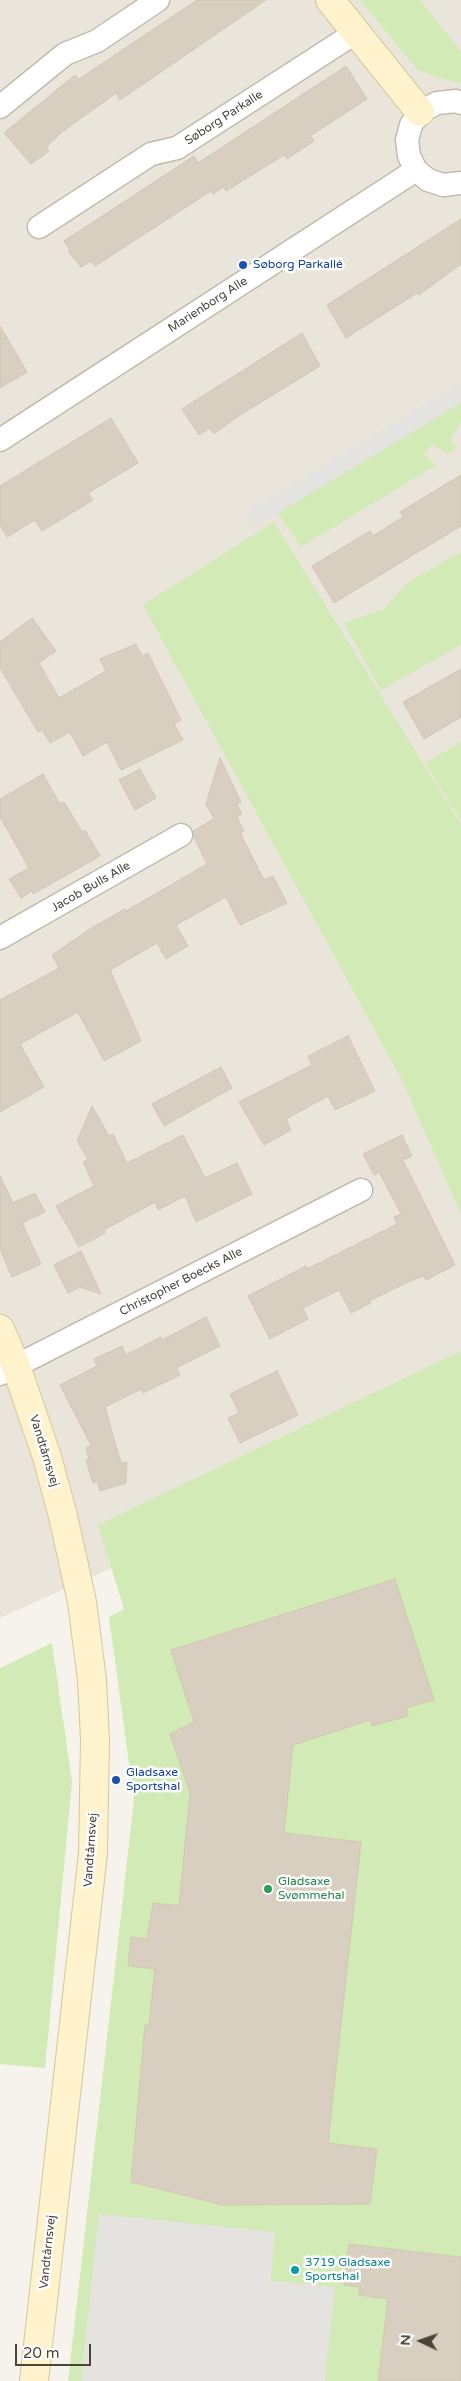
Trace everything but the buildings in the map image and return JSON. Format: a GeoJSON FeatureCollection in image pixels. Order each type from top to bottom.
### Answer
{"type":"FeatureCollection","features":[{"type":"Feature","properties":{"kind":"street"},"geometry":{"type":"LineString","coordinates":[[0,108],[65,54],[97,41],[158,0]]}},
{"type":"Feature","properties":{"kind":"street"},"geometry":{"type":"LineString","coordinates":[[330,0],[420,112]]}},
{"type":"Feature","properties":{"kind":"street","name":"Søborg Parkalle"},"geometry":{"type":"LineString","coordinates":[[39,227],[151,154],[177,148],[355,33]]}},
{"type":"Feature","properties":{"kind":"street"},"geometry":{"type":"LineString","coordinates":[[461,103],[456,101],[437,102],[420,112],[411,124],[407,140],[409,156],[416,170],[428,180],[443,185],[461,183]]}},
{"type":"Feature","properties":{"kind":"street","name":"Marienborg Alle"},"geometry":{"type":"LineString","coordinates":[[0,440],[416,170]]}},
{"type":"Feature","properties":{"kind":"street","name":"Jacob Bulls Alle"},"geometry":{"type":"LineString","coordinates":[[0,938],[182,835]]}},
{"type":"Feature","properties":{"kind":"street","name":"Christopher Boecks Alle"},"geometry":{"type":"LineString","coordinates":[[8,1370],[361,1190]]}},
{"type":"Feature","properties":{"kind":"street","name":"Vandtårnsvej"},"geometry":{"type":"LineString","coordinates":[[0,1329],[8,1370],[48,1457],[82,1602],[92,1680],[95,1739],[93,1853],[34,2381]]}},
{"type":"Feature","properties":{"kind":"shaded area"},"geometry":{"type":"Polygon","coordinates":[[[0,0],[461,0],[461,1396],[152,1550],[0,1618],[0,0]]]}},
{"type":"Feature","properties":{"kind":"shaded area"},"geometry":{"type":"Polygon","coordinates":[[[461,382],[461,403],[254,527],[245,512],[461,382]]]}},
{"type":"Feature","properties":{"kind":"shaded area"},"geometry":{"type":"Polygon","coordinates":[[[99,2214],[275,2232],[271,2281],[335,2287],[325,2381],[81,2381],[99,2214]]]}},
{"type":"Feature","properties":{"kind":"green space"},"geometry":{"type":"Polygon","coordinates":[[[360,0],[420,0],[461,52],[461,83],[438,78],[417,69],[360,0]]]}},
{"type":"Feature","properties":{"kind":"green space"},"geometry":{"type":"Polygon","coordinates":[[[461,403],[461,421],[450,441],[457,446],[449,454],[432,444],[424,455],[436,465],[301,547],[278,513],[461,403]]]}},
{"type":"Feature","properties":{"kind":"green space"},"geometry":{"type":"Polygon","coordinates":[[[274,522],[461,825],[461,1214],[402,1080],[143,605],[274,522]]]}},
{"type":"Feature","properties":{"kind":"green space"},"geometry":{"type":"Polygon","coordinates":[[[461,552],[461,645],[381,690],[344,623],[384,609],[407,583],[461,552]]]}},
{"type":"Feature","properties":{"kind":"green space"},"geometry":{"type":"Polygon","coordinates":[[[461,742],[461,821],[425,763],[461,742]]]}},
{"type":"Feature","properties":{"kind":"green space"},"geometry":{"type":"Polygon","coordinates":[[[461,1351],[461,2381],[68,2381],[134,1800],[109,1617],[124,1609],[98,1525],[461,1351]]]}},
{"type":"Feature","properties":{"kind":"green space"},"geometry":{"type":"Polygon","coordinates":[[[52,1643],[72,1782],[45,2068],[0,2064],[0,1668],[52,1643]]]}},
{"type":"Feature","properties":{"kind":"place","name":"Søborg Parkallé"},"geometry":{"type":"Point","coordinates":[243,265]}},
{"type":"Feature","properties":{"kind":"place","name":"Gladsaxe Sportshal"},"geometry":{"type":"Point","coordinates":[116,1780]}},
{"type":"Feature","properties":{"kind":"place","name":"Gladsaxe Svømmehal"},"geometry":{"type":"Point","coordinates":[268,1889]}},
{"type":"Feature","properties":{"kind":"place","name":"3719 Gladsaxe Sportshal"},"geometry":{"type":"Point","coordinates":[295,2270]}}]}
